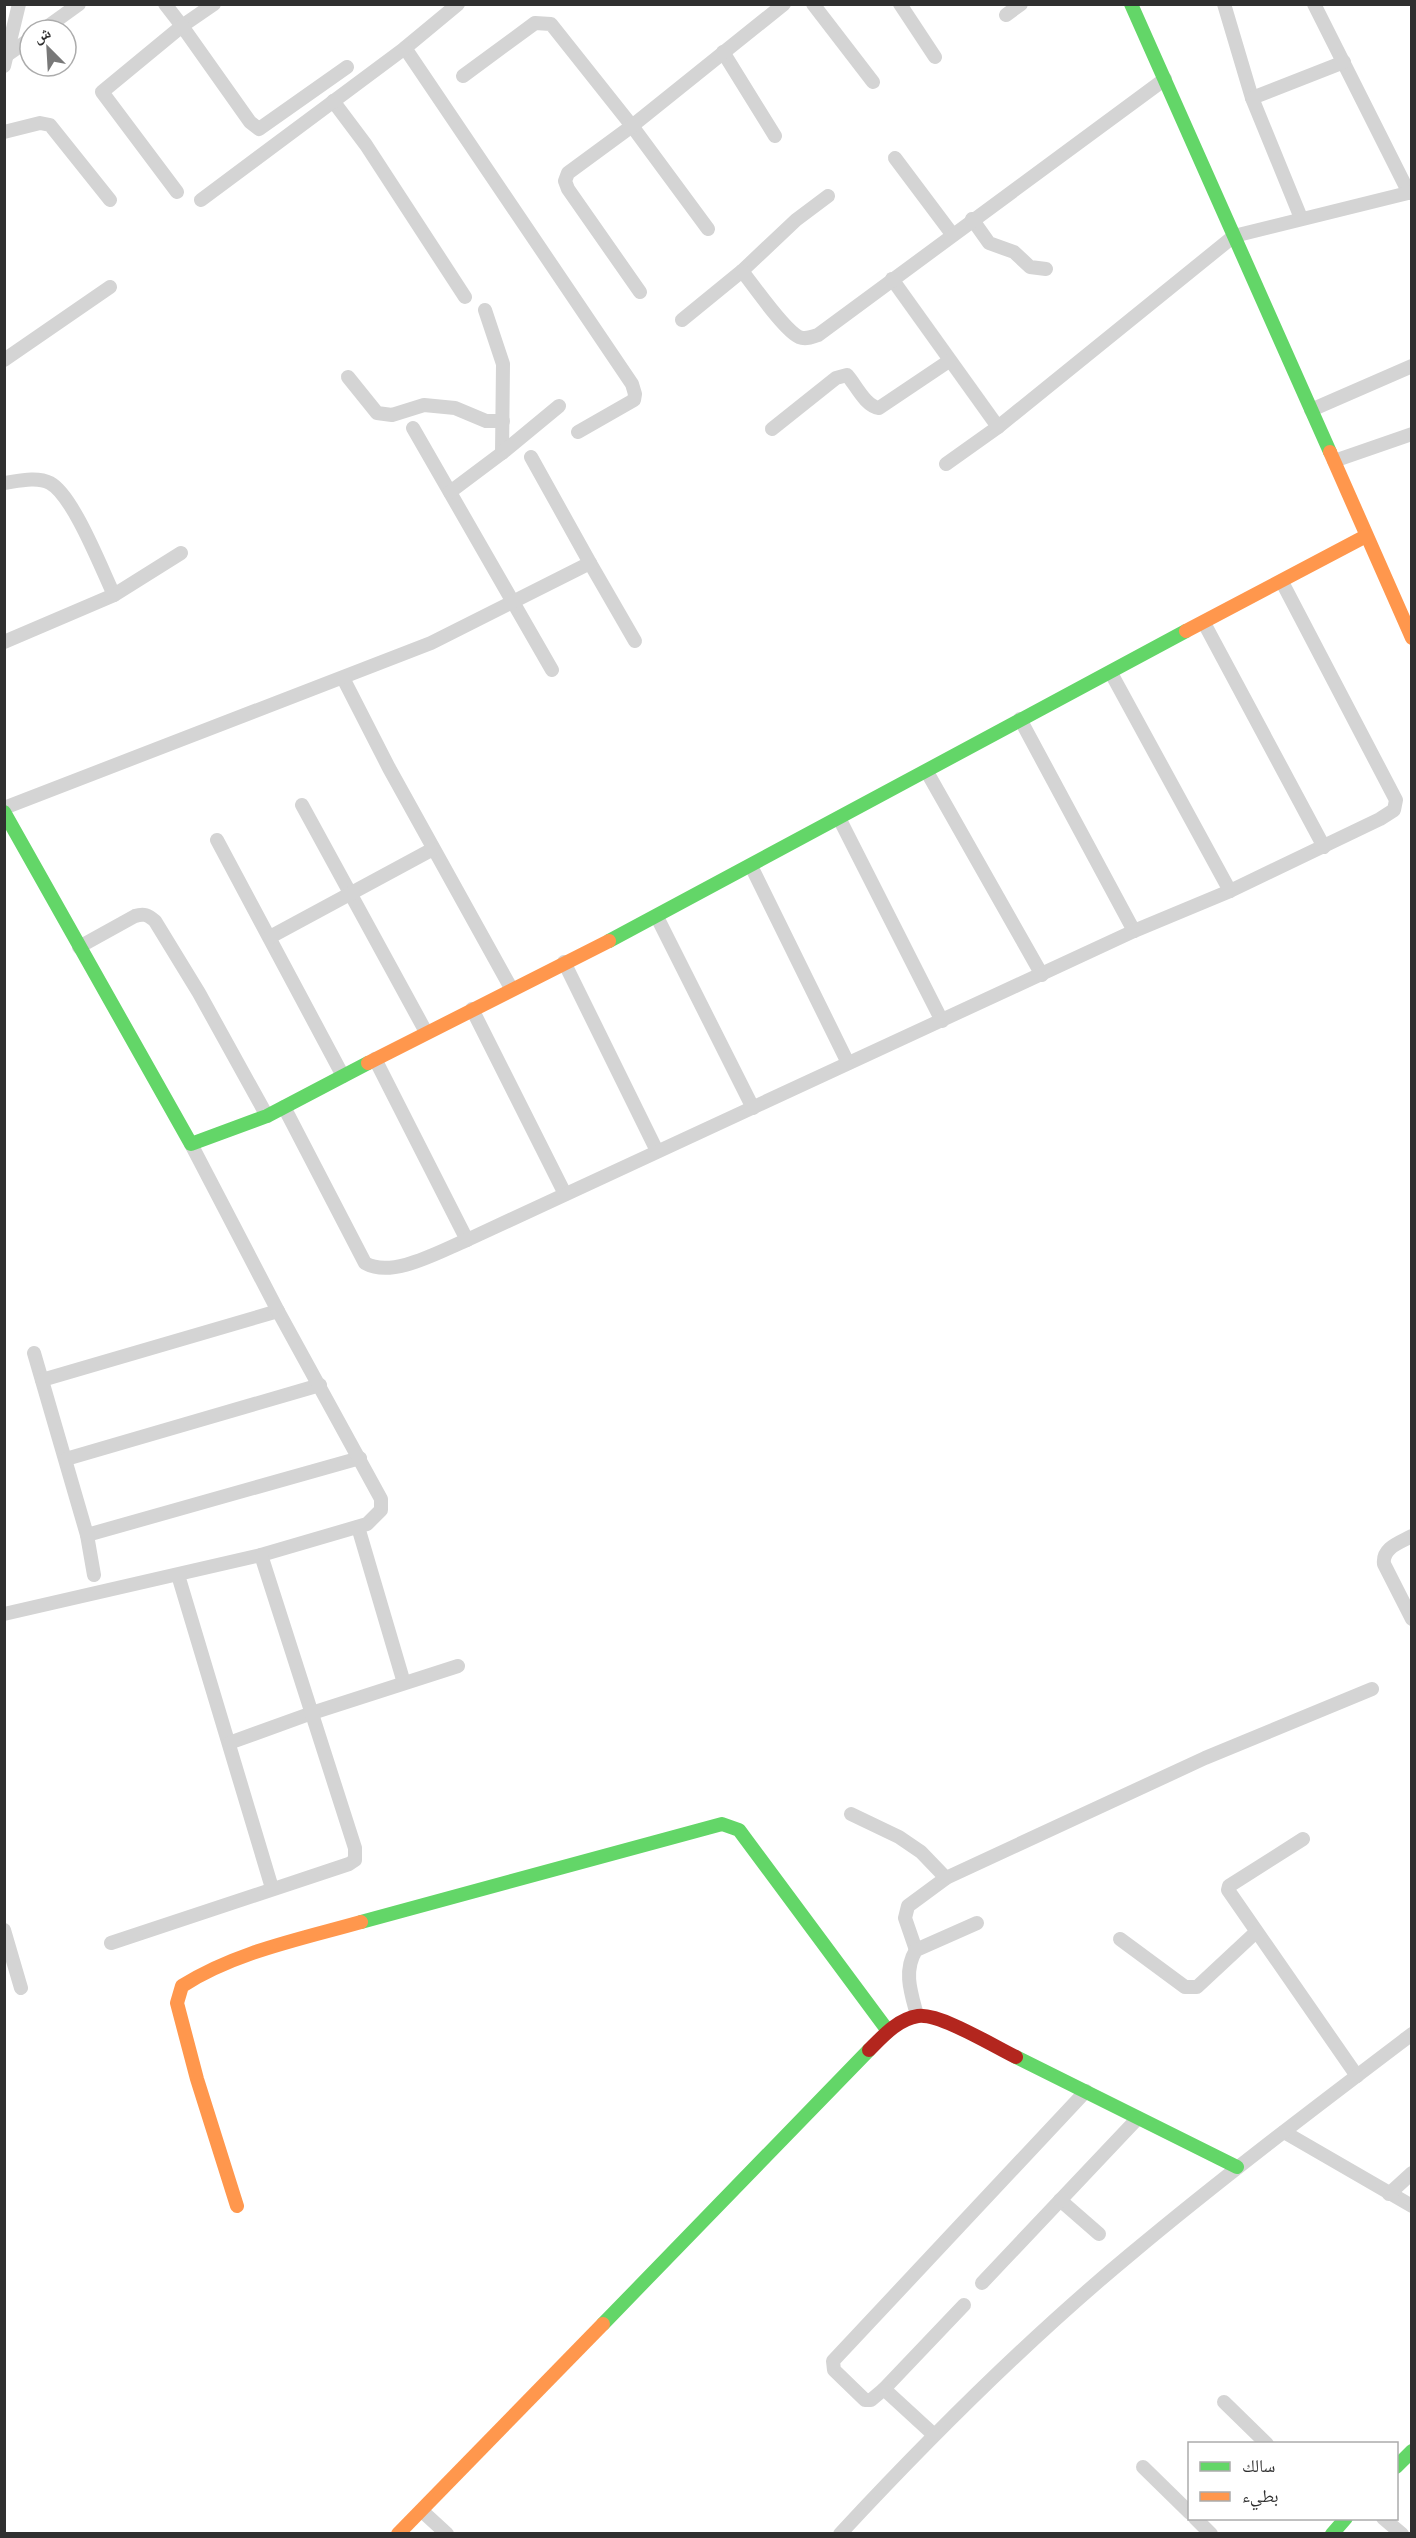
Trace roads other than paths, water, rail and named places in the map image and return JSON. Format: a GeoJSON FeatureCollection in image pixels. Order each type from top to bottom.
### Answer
{"type":"FeatureCollection","features":[{"type":"Feature","properties":{"kind":"street"},"geometry":{"type":"LineString","coordinates":[[6,61],[19,4]]}},
{"type":"Feature","properties":{"kind":"street"},"geometry":{"type":"LineString","coordinates":[[60,18],[79,4]]}},
{"type":"Feature","properties":{"kind":"street"},"geometry":{"type":"LineString","coordinates":[[165,4],[250,122],[260,129],[347,68]]}},
{"type":"Feature","properties":{"kind":"street"},"geometry":{"type":"LineString","coordinates":[[177,192],[102,92],[182,26],[214,4]]}},
{"type":"Feature","properties":{"kind":"street"},"geometry":{"type":"LineString","coordinates":[[201,200],[405,48],[458,4]]}},
{"type":"Feature","properties":{"kind":"street"},"geometry":{"type":"LineString","coordinates":[[640,292],[568,189],[565,181],[568,173],[632,126],[784,4]]}},
{"type":"Feature","properties":{"kind":"street"},"geometry":{"type":"LineString","coordinates":[[813,4],[873,82]]}},
{"type":"Feature","properties":{"kind":"street"},"geometry":{"type":"LineString","coordinates":[[900,4],[935,57]]}},
{"type":"Feature","properties":{"kind":"street"},"geometry":{"type":"LineString","coordinates":[[1006,15],[1021,4]]}},
{"type":"Feature","properties":{"kind":"street"},"geometry":{"type":"LineString","coordinates":[[1131,4],[1411,637]]}},
{"type":"Feature","properties":{"kind":"street"},"geometry":{"type":"LineString","coordinates":[[1224,4],[1252,98],[1301,218]]}},
{"type":"Feature","properties":{"kind":"street"},"geometry":{"type":"LineString","coordinates":[[946,464],[998,427],[1234,236],[1410,192],[1314,4]]}},
{"type":"Feature","properties":{"kind":"street"},"geometry":{"type":"LineString","coordinates":[[463,76],[535,23],[551,24],[632,126],[708,229]]}},
{"type":"Feature","properties":{"kind":"street"},"geometry":{"type":"LineString","coordinates":[[405,48],[632,384],[634,400],[578,432]]}},
{"type":"Feature","properties":{"kind":"street"},"geometry":{"type":"LineString","coordinates":[[6,61],[18,50]]}},
{"type":"Feature","properties":{"kind":"street"},"geometry":{"type":"LineString","coordinates":[[723,52],[776,136]]}},
{"type":"Feature","properties":{"kind":"street"},"geometry":{"type":"LineString","coordinates":[[1252,98],[1344,62]]}},
{"type":"Feature","properties":{"kind":"street"},"geometry":{"type":"LineString","coordinates":[[742,272],[787,327],[799,337],[808,339],[818,335],[972,219],[1165,79]]}},
{"type":"Feature","properties":{"kind":"street"},"geometry":{"type":"LineString","coordinates":[[333,101],[366,145],[465,297]]}},
{"type":"Feature","properties":{"kind":"street"},"geometry":{"type":"LineString","coordinates":[[4,132],[40,123],[50,125],[110,200]]}},
{"type":"Feature","properties":{"kind":"street"},"geometry":{"type":"LineString","coordinates":[[895,158],[952,234]]}},
{"type":"Feature","properties":{"kind":"street"},"geometry":{"type":"LineString","coordinates":[[682,320],[742,272],[796,220],[828,196]]}},
{"type":"Feature","properties":{"kind":"street"},"geometry":{"type":"LineString","coordinates":[[972,219],[989,243],[1014,252],[1030,267],[1046,269]]}},
{"type":"Feature","properties":{"kind":"street"},"geometry":{"type":"LineString","coordinates":[[892,279],[998,427]]}},
{"type":"Feature","properties":{"kind":"street"},"geometry":{"type":"LineString","coordinates":[[4,360],[110,288]]}},
{"type":"Feature","properties":{"kind":"street"},"geometry":{"type":"LineString","coordinates":[[485,310],[503,364],[502,453]]}},
{"type":"Feature","properties":{"kind":"street"},"geometry":{"type":"LineString","coordinates":[[772,429],[842,375],[847,375],[867,402],[879,408],[949,361]]}},
{"type":"Feature","properties":{"kind":"street"},"geometry":{"type":"LineString","coordinates":[[1311,410],[1412,366]]}},
{"type":"Feature","properties":{"kind":"street"},"geometry":{"type":"LineString","coordinates":[[348,377],[377,412],[392,415],[424,405],[455,408],[486,421],[503,421]]}},
{"type":"Feature","properties":{"kind":"street"},"geometry":{"type":"LineString","coordinates":[[450,492],[559,406]]}},
{"type":"Feature","properties":{"kind":"street"},"geometry":{"type":"LineString","coordinates":[[413,428],[552,670]]}},
{"type":"Feature","properties":{"kind":"street"},"geometry":{"type":"LineString","coordinates":[[1334,461],[1412,434]]}},
{"type":"Feature","properties":{"kind":"street"},"geometry":{"type":"LineString","coordinates":[[531,457],[635,641]]}},
{"type":"Feature","properties":{"kind":"street"},"geometry":{"type":"LineString","coordinates":[[4,483],[38,480],[50,483],[58,490],[83,530],[114,595]]}},
{"type":"Feature","properties":{"kind":"street"},"geometry":{"type":"LineString","coordinates":[[190,1144],[267,1116],[511,988],[657,917],[927,772],[1020,719],[1366,536]]}},
{"type":"Feature","properties":{"kind":"street"},"geometry":{"type":"LineString","coordinates":[[4,642],[114,595],[182,553]]}},
{"type":"Feature","properties":{"kind":"street"},"geometry":{"type":"LineString","coordinates":[[4,1614],[261,1556],[368,1524],[378,1515],[382,1505],[360,1458],[278,1311],[132,1036],[6,818],[431,643],[590,563]]}},
{"type":"Feature","properties":{"kind":"street"},"geometry":{"type":"LineString","coordinates":[[284,1107],[365,1263],[374,1268],[387,1269],[410,1263],[467,1240],[1134,931],[1230,891],[1389,814],[1397,806],[1396,800],[1282,582]]}},
{"type":"Feature","properties":{"kind":"street"},"geometry":{"type":"LineString","coordinates":[[1204,623],[1324,847]]}},
{"type":"Feature","properties":{"kind":"street"},"geometry":{"type":"LineString","coordinates":[[1111,672],[1230,891]]}},
{"type":"Feature","properties":{"kind":"street"},"geometry":{"type":"LineString","coordinates":[[343,678],[433,849],[511,988]]}},
{"type":"Feature","properties":{"kind":"street"},"geometry":{"type":"LineString","coordinates":[[1020,719],[1134,931]]}},
{"type":"Feature","properties":{"kind":"street"},"geometry":{"type":"LineString","coordinates":[[927,772],[1041,975]]}},
{"type":"Feature","properties":{"kind":"street"},"geometry":{"type":"LineString","coordinates":[[302,805],[426,1032]]}},
{"type":"Feature","properties":{"kind":"street"},"geometry":{"type":"LineString","coordinates":[[839,818],[942,1021]]}},
{"type":"Feature","properties":{"kind":"street"},"geometry":{"type":"LineString","coordinates":[[217,840],[343,1076]]}},
{"type":"Feature","properties":{"kind":"street"},"geometry":{"type":"LineString","coordinates":[[270,937],[433,849]]}},
{"type":"Feature","properties":{"kind":"street"},"geometry":{"type":"LineString","coordinates":[[751,866],[848,1063]]}},
{"type":"Feature","properties":{"kind":"street"},"geometry":{"type":"LineString","coordinates":[[79,947],[135,916],[148,915],[199,993],[267,1116]]}},
{"type":"Feature","properties":{"kind":"street"},"geometry":{"type":"LineString","coordinates":[[657,917],[753,1108]]}},
{"type":"Feature","properties":{"kind":"street"},"geometry":{"type":"LineString","coordinates":[[564,962],[657,1151]]}},
{"type":"Feature","properties":{"kind":"street"},"geometry":{"type":"LineString","coordinates":[[472,1009],[565,1194]]}},
{"type":"Feature","properties":{"kind":"street"},"geometry":{"type":"LineString","coordinates":[[375,1059],[467,1240]]}},
{"type":"Feature","properties":{"kind":"street"},"geometry":{"type":"LineString","coordinates":[[42,1380],[278,1311]]}},
{"type":"Feature","properties":{"kind":"street"},"geometry":{"type":"LineString","coordinates":[[34,1353],[87,1535],[94,1575]]}},
{"type":"Feature","properties":{"kind":"street"},"geometry":{"type":"LineString","coordinates":[[66,1459],[320,1385]]}},
{"type":"Feature","properties":{"kind":"street"},"geometry":{"type":"LineString","coordinates":[[87,1535],[360,1458]]}},
{"type":"Feature","properties":{"kind":"street"},"geometry":{"type":"LineString","coordinates":[[358,1527],[404,1683]]}},
{"type":"Feature","properties":{"kind":"street"},"geometry":{"type":"LineString","coordinates":[[1412,1536],[1386,1551],[1383,1557],[1384,1564],[1412,1619]]}},
{"type":"Feature","properties":{"kind":"street"},"geometry":{"type":"LineString","coordinates":[[111,1943],[349,1864],[357,1854],[261,1556]]}},
{"type":"Feature","properties":{"kind":"street"},"geometry":{"type":"LineString","coordinates":[[178,1575],[273,1888]]}},
{"type":"Feature","properties":{"kind":"street"},"geometry":{"type":"LineString","coordinates":[[229,1743],[312,1713],[459,1666]]}},
{"type":"Feature","properties":{"kind":"street"},"geometry":{"type":"LineString","coordinates":[[916,1950],[905,1918],[908,1906],[946,1878],[1205,1758],[1372,1689]]}},
{"type":"Feature","properties":{"kind":"street"},"geometry":{"type":"LineString","coordinates":[[851,1814],[899,1836],[921,1852],[946,1878]]}},
{"type":"Feature","properties":{"kind":"street"},"geometry":{"type":"LineString","coordinates":[[237,2206],[197,2079],[177,2003],[182,1986],[196,1977],[268,1948],[712,1825],[722,1824],[739,1830],[888,2031]]}},
{"type":"Feature","properties":{"kind":"street"},"geometry":{"type":"LineString","coordinates":[[1303,1839],[1230,1886],[1230,1895],[1357,2076]]}},
{"type":"Feature","properties":{"kind":"street"},"geometry":{"type":"LineString","coordinates":[[917,2015],[909,1989],[910,1959],[916,1950],[977,1923]]}},
{"type":"Feature","properties":{"kind":"street"},"geometry":{"type":"LineString","coordinates":[[4,1930],[21,1988]]}},
{"type":"Feature","properties":{"kind":"street"},"geometry":{"type":"LineString","coordinates":[[1120,1939],[1185,1987],[1191,1988],[1197,1987],[1256,1933]]}},
{"type":"Feature","properties":{"kind":"street"},"geometry":{"type":"LineString","coordinates":[[398,2534],[888,2031],[904,2019],[928,2014],[1237,2167]]}},
{"type":"Feature","properties":{"kind":"street"},"geometry":{"type":"LineString","coordinates":[[840,2534],[933,2434],[1026,2346],[1130,2254],[1237,2167],[1412,2034]]}},
{"type":"Feature","properties":{"kind":"street"},"geometry":{"type":"LineString","coordinates":[[964,2305],[871,2400],[865,2400],[834,2370],[833,2361],[1086,2091]]}},
{"type":"Feature","properties":{"kind":"street"},"geometry":{"type":"LineString","coordinates":[[982,2283],[1138,2118]]}},
{"type":"Feature","properties":{"kind":"street"},"geometry":{"type":"LineString","coordinates":[[1284,2132],[1410,2204]]}},
{"type":"Feature","properties":{"kind":"street"},"geometry":{"type":"LineString","coordinates":[[1389,2194],[1412,2173]]}},
{"type":"Feature","properties":{"kind":"street"},"geometry":{"type":"LineString","coordinates":[[1060,2200],[1099,2234]]}},
{"type":"Feature","properties":{"kind":"street"},"geometry":{"type":"LineString","coordinates":[[884,2389],[933,2434]]}},
{"type":"Feature","properties":{"kind":"street"},"geometry":{"type":"LineString","coordinates":[[1224,2402],[1265,2442]]}},
{"type":"Feature","properties":{"kind":"street"},"geometry":{"type":"LineString","coordinates":[[1398,2465],[1412,2451]]}},
{"type":"Feature","properties":{"kind":"street"},"geometry":{"type":"LineString","coordinates":[[1143,2467],[1188,2511]]}},
{"type":"Feature","properties":{"kind":"street"},"geometry":{"type":"LineString","coordinates":[[422,2511],[447,2534]]}},
{"type":"Feature","properties":{"kind":"street"},"geometry":{"type":"LineString","coordinates":[[1197,2520],[1210,2534]]}},
{"type":"Feature","properties":{"kind":"street"},"geometry":{"type":"LineString","coordinates":[[1332,2534],[1344,2520]]}},
{"type":"Feature","properties":{"kind":"street"},"geometry":{"type":"LineString","coordinates":[[1385,2520],[1402,2534]]}}]}
